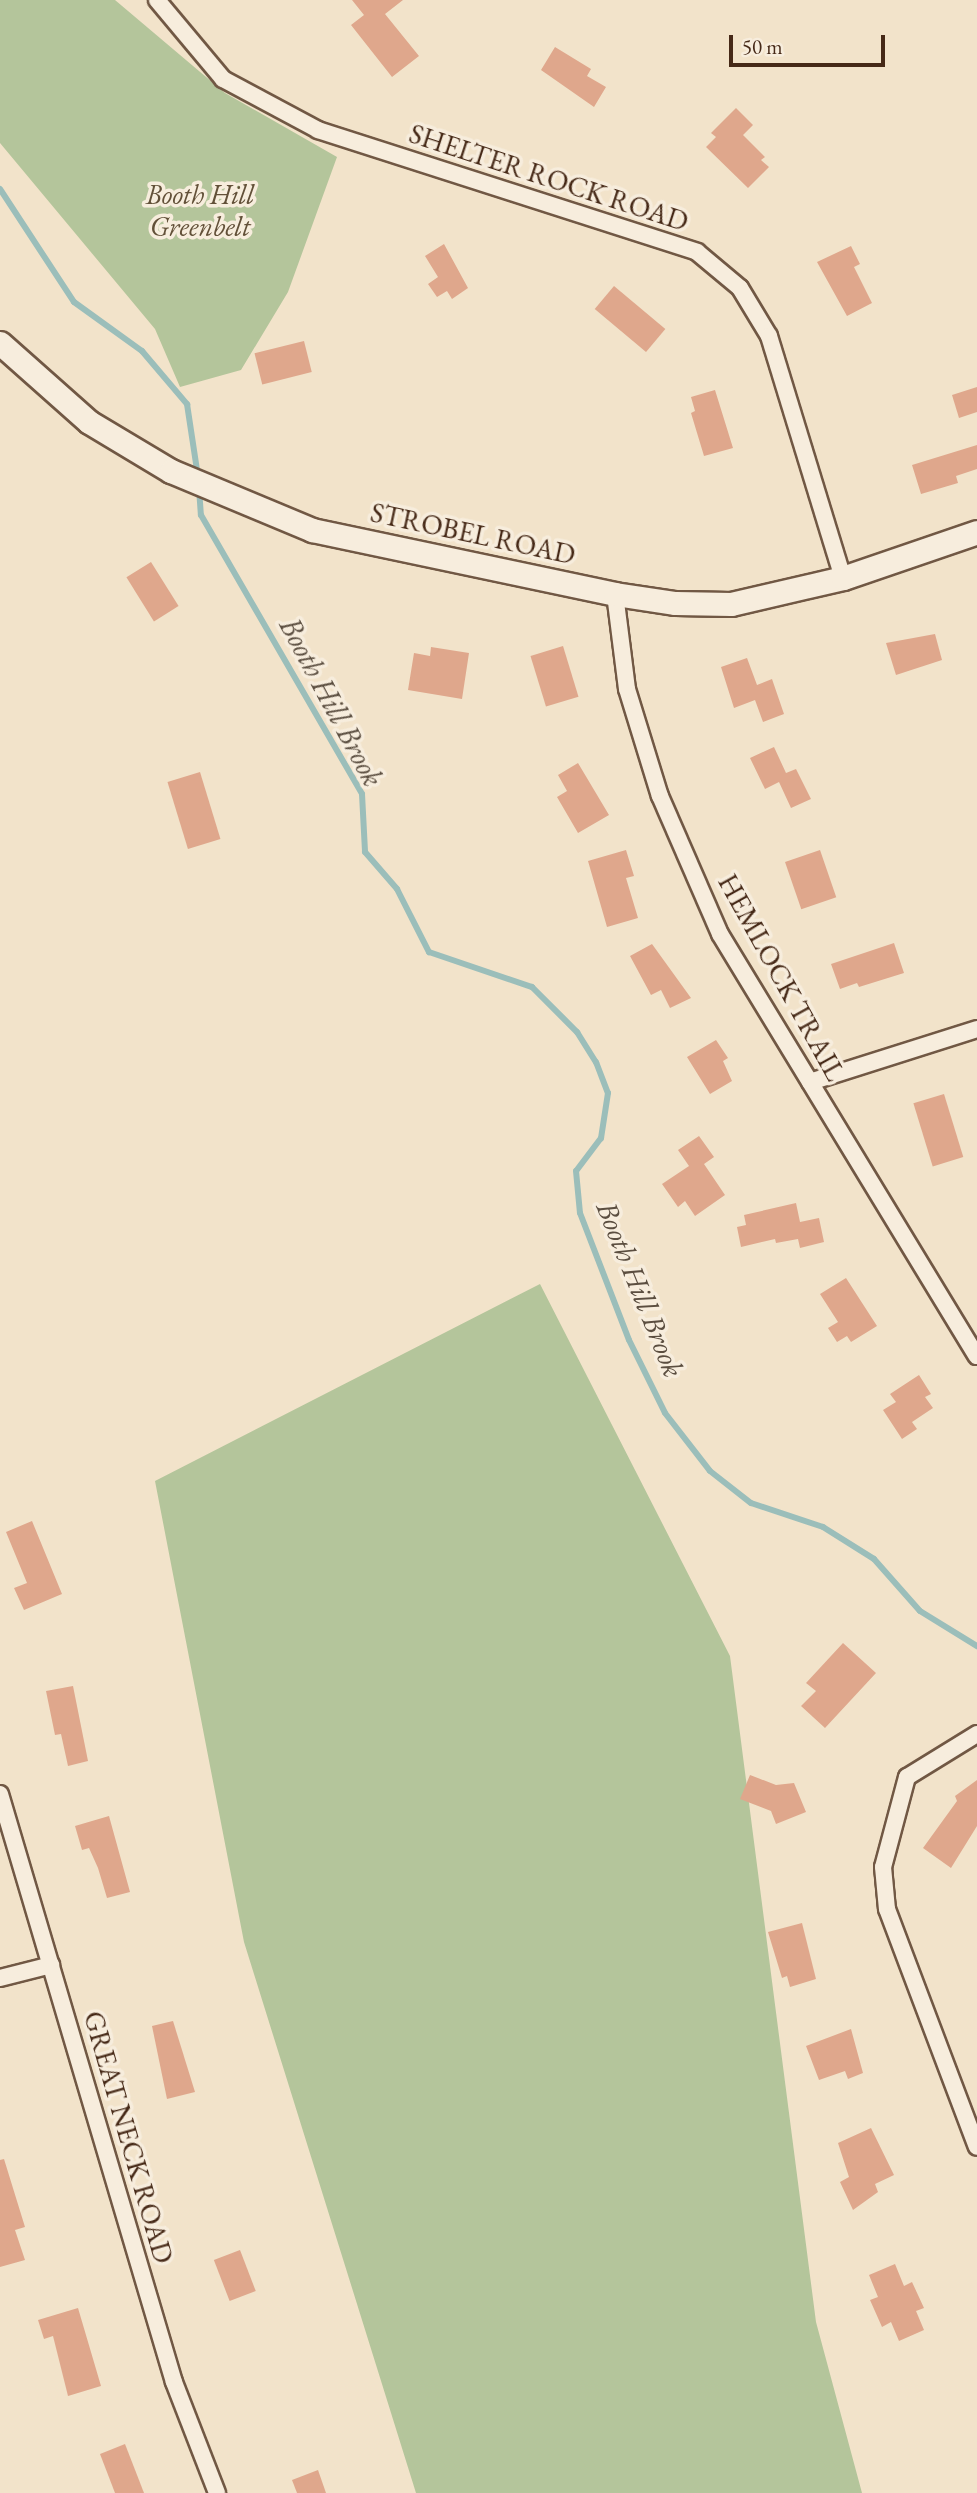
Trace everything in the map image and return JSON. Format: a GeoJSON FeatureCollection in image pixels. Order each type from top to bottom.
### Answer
{"type":"FeatureCollection","features":[{"type":"Feature","properties":{"kind":"street","name":"SHELTER ROCK ROAD"},"geometry":{"type":"LineString","coordinates":[[157,0],[223,79],[318,130],[697,252],[740,288],[769,336],[843,578]]}},
{"type":"Feature","properties":{"kind":"street","name":"STROBEL ROAD"},"geometry":{"type":"LineString","coordinates":[[0,343],[89,422],[171,471],[221,493],[312,530],[615,594],[675,603],[732,604],[843,578],[977,532]]}},
{"type":"Feature","properties":{"kind":"street","name":"HEMLOCK TRAIL"},"geometry":{"type":"LineString","coordinates":[[615,594],[626,689],[660,796],[720,934],[977,1356]]}},
{"type":"Feature","properties":{"kind":"street"},"geometry":{"type":"LineString","coordinates":[[810,1082],[977,1029]]}},
{"type":"Feature","properties":{"kind":"street"},"geometry":{"type":"LineString","coordinates":[[977,1734],[907,1777],[884,1867],[887,1909],[977,2147]]}},
{"type":"Feature","properties":{"kind":"street","name":"GREAT NECK ROAD"},"geometry":{"type":"LineString","coordinates":[[0,1794],[174,2382],[217,2493]]}},
{"type":"Feature","properties":{"kind":"street"},"geometry":{"type":"LineString","coordinates":[[0,1978],[51,1965]]}},
{"type":"Feature","properties":{"kind":"green space","name":"Booth Hill Greenbelt"},"geometry":{"type":"Polygon","coordinates":[[[0,0],[115,0],[225,93],[337,157],[288,292],[241,370],[180,387],[155,329],[0,143],[0,0]]]}},
{"type":"Feature","properties":{"kind":"green space"},"geometry":{"type":"Polygon","coordinates":[[[540,1284],[730,1656],[816,2322],[862,2493],[416,2493],[244,1942],[155,1481],[540,1284]]]}},
{"type":"Feature","properties":{"kind":"building"},"geometry":{"type":"Polygon","coordinates":[[[352,0],[403,0],[385,14],[419,56],[392,77],[351,25],[364,15],[352,0]]]}},
{"type":"Feature","properties":{"kind":"building"},"geometry":{"type":"Polygon","coordinates":[[[555,47],[591,69],[587,76],[606,87],[594,107],[541,70],[555,47]]]}},
{"type":"Feature","properties":{"kind":"building"},"geometry":{"type":"Polygon","coordinates":[[[736,108],[753,125],[743,135],[765,157],[761,160],[769,167],[748,188],[706,147],[716,137],[711,133],[736,108]]]}},
{"type":"Feature","properties":{"kind":"building"},"geometry":{"type":"Polygon","coordinates":[[[444,244],[468,288],[452,299],[447,291],[437,297],[428,284],[438,277],[425,256],[444,244]]]}},
{"type":"Feature","properties":{"kind":"building"},"geometry":{"type":"Polygon","coordinates":[[[851,246],[860,264],[854,267],[872,303],[847,316],[817,262],[851,246]]]}},
{"type":"Feature","properties":{"kind":"building"},"geometry":{"type":"Polygon","coordinates":[[[614,286],[665,329],[646,352],[595,309],[614,286]]]}},
{"type":"Feature","properties":{"kind":"building"},"geometry":{"type":"Polygon","coordinates":[[[304,341],[312,372],[262,384],[255,353],[304,341]]]}},
{"type":"Feature","properties":{"kind":"building"},"geometry":{"type":"Polygon","coordinates":[[[977,387],[977,412],[959,418],[952,395],[977,387]]]}},
{"type":"Feature","properties":{"kind":"building"},"geometry":{"type":"Polygon","coordinates":[[[715,390],[733,448],[704,456],[691,413],[695,411],[691,397],[715,390]]]}},
{"type":"Feature","properties":{"kind":"building"},"geometry":{"type":"Polygon","coordinates":[[[977,445],[977,469],[956,476],[958,483],[921,494],[912,465],[977,445]]]}},
{"type":"Feature","properties":{"kind":"building"},"geometry":{"type":"Polygon","coordinates":[[[151,562],[179,606],[154,621],[126,577],[151,562]]]}},
{"type":"Feature","properties":{"kind":"building"},"geometry":{"type":"Polygon","coordinates":[[[935,634],[942,660],[896,675],[886,643],[935,634]]]}},
{"type":"Feature","properties":{"kind":"building"},"geometry":{"type":"Polygon","coordinates":[[[563,646],[578,697],[546,707],[530,656],[563,646]]]}},
{"type":"Feature","properties":{"kind":"building"},"geometry":{"type":"Polygon","coordinates":[[[431,647],[469,653],[462,699],[408,690],[414,653],[430,656],[431,647]]]}},
{"type":"Feature","properties":{"kind":"building"},"geometry":{"type":"Polygon","coordinates":[[[747,658],[757,685],[772,679],[784,714],[763,722],[755,700],[734,708],[721,667],[747,658]]]}},
{"type":"Feature","properties":{"kind":"building"},"geometry":{"type":"Polygon","coordinates":[[[774,747],[786,773],[796,769],[811,799],[791,808],[779,782],[765,789],[750,758],[774,747]]]}},
{"type":"Feature","properties":{"kind":"building"},"geometry":{"type":"Polygon","coordinates":[[[578,763],[609,815],[578,833],[557,797],[567,791],[558,775],[578,763]]]}},
{"type":"Feature","properties":{"kind":"building"},"geometry":{"type":"Polygon","coordinates":[[[200,772],[220,839],[188,849],[167,782],[200,772]]]}},
{"type":"Feature","properties":{"kind":"building"},"geometry":{"type":"Polygon","coordinates":[[[626,850],[634,876],[626,878],[638,918],[607,927],[588,861],[626,850]]]}},
{"type":"Feature","properties":{"kind":"building"},"geometry":{"type":"Polygon","coordinates":[[[820,850],[836,897],[801,909],[785,862],[820,850]]]}},
{"type":"Feature","properties":{"kind":"building"},"geometry":{"type":"Polygon","coordinates":[[[894,943],[904,973],[859,987],[857,983],[840,989],[831,964],[894,943]]]}},
{"type":"Feature","properties":{"kind":"building"},"geometry":{"type":"Polygon","coordinates":[[[652,944],[691,998],[670,1008],[661,990],[651,995],[630,956],[652,944]]]}},
{"type":"Feature","properties":{"kind":"building"},"geometry":{"type":"Polygon","coordinates":[[[716,1040],[728,1058],[723,1061],[732,1081],[710,1094],[687,1057],[716,1040]]]}},
{"type":"Feature","properties":{"kind":"building"},"geometry":{"type":"Polygon","coordinates":[[[944,1094],[963,1157],[933,1166],[913,1103],[944,1094]]]}},
{"type":"Feature","properties":{"kind":"building"},"geometry":{"type":"Polygon","coordinates":[[[699,1136],[714,1157],[704,1164],[725,1195],[695,1216],[685,1201],[678,1207],[662,1184],[689,1166],[678,1150],[699,1136]]]}},
{"type":"Feature","properties":{"kind":"building"},"geometry":{"type":"Polygon","coordinates":[[[796,1203],[800,1222],[819,1218],[824,1242],[800,1248],[798,1239],[776,1243],[775,1239],[741,1247],[737,1227],[746,1225],[744,1215],[796,1203]]]}},
{"type":"Feature","properties":{"kind":"building"},"geometry":{"type":"Polygon","coordinates":[[[846,1278],[877,1326],[851,1342],[847,1336],[837,1342],[828,1328],[838,1322],[820,1294],[846,1278]]]}},
{"type":"Feature","properties":{"kind":"building"},"geometry":{"type":"Polygon","coordinates":[[[919,1375],[931,1394],[925,1397],[933,1408],[912,1422],[917,1429],[902,1439],[883,1410],[896,1402],[890,1394],[919,1375]]]}},
{"type":"Feature","properties":{"kind":"building"},"geometry":{"type":"Polygon","coordinates":[[[32,1521],[62,1594],[24,1610],[14,1588],[27,1583],[6,1532],[32,1521]]]}},
{"type":"Feature","properties":{"kind":"building"},"geometry":{"type":"Polygon","coordinates":[[[843,1643],[876,1673],[825,1728],[801,1706],[816,1691],[806,1683],[843,1643]]]}},
{"type":"Feature","properties":{"kind":"building"},"geometry":{"type":"Polygon","coordinates":[[[73,1686],[88,1761],[68,1766],[61,1734],[55,1735],[46,1691],[73,1686]]]}},
{"type":"Feature","properties":{"kind":"building"},"geometry":{"type":"Polygon","coordinates":[[[750,1775],[776,1785],[794,1783],[806,1812],[776,1824],[771,1811],[740,1799],[750,1775]]]}},
{"type":"Feature","properties":{"kind":"building"},"geometry":{"type":"Polygon","coordinates":[[[977,1780],[977,1826],[951,1868],[923,1848],[957,1801],[955,1796],[977,1780]]]}},
{"type":"Feature","properties":{"kind":"building"},"geometry":{"type":"Polygon","coordinates":[[[109,1816],[130,1892],[107,1898],[98,1868],[89,1848],[82,1850],[75,1826],[109,1816]]]}},
{"type":"Feature","properties":{"kind":"building"},"geometry":{"type":"Polygon","coordinates":[[[802,1923],[816,1979],[790,1987],[787,1976],[782,1978],[768,1932],[802,1923]]]}},
{"type":"Feature","properties":{"kind":"building"},"geometry":{"type":"Polygon","coordinates":[[[173,2021],[195,2092],[167,2099],[152,2026],[173,2021]]]}},
{"type":"Feature","properties":{"kind":"building"},"geometry":{"type":"Polygon","coordinates":[[[851,2029],[863,2073],[848,2079],[845,2071],[819,2080],[806,2046],[851,2029]]]}},
{"type":"Feature","properties":{"kind":"building"},"geometry":{"type":"Polygon","coordinates":[[[871,2128],[894,2175],[875,2184],[878,2192],[853,2210],[840,2182],[849,2177],[838,2143],[871,2128]]]}},
{"type":"Feature","properties":{"kind":"building"},"geometry":{"type":"Polygon","coordinates":[[[4,2159],[25,2227],[15,2230],[25,2260],[0,2267],[0,2160],[4,2159]]]}},
{"type":"Feature","properties":{"kind":"building"},"geometry":{"type":"Polygon","coordinates":[[[240,2250],[256,2291],[230,2301],[214,2260],[240,2250]]]}},
{"type":"Feature","properties":{"kind":"building"},"geometry":{"type":"Polygon","coordinates":[[[895,2264],[904,2286],[912,2282],[924,2308],[916,2311],[924,2330],[899,2341],[891,2322],[882,2327],[870,2300],[878,2297],[869,2275],[895,2264]]]}},
{"type":"Feature","properties":{"kind":"building"},"geometry":{"type":"Polygon","coordinates":[[[78,2308],[101,2386],[68,2396],[53,2336],[44,2339],[38,2320],[78,2308]]]}},
{"type":"Feature","properties":{"kind":"building"},"geometry":{"type":"Polygon","coordinates":[[[125,2444],[144,2493],[115,2493],[100,2454],[125,2444]]]}},
{"type":"Feature","properties":{"kind":"building"},"geometry":{"type":"Polygon","coordinates":[[[318,2470],[326,2493],[297,2493],[292,2480],[318,2470]]]}},
{"type":"Feature","properties":{"kind":"waterway","name":"Booth Hill Brook"},"geometry":{"type":"LineString","coordinates":[[0,189],[74,302],[142,351],[187,404],[198,477]]}},
{"type":"Feature","properties":{"kind":"waterway","name":"Booth Hill Brook"},"geometry":{"type":"LineString","coordinates":[[199,488],[201,515],[362,794],[365,852],[397,889],[429,952],[532,987],[577,1032],[596,1062],[608,1093],[601,1138],[576,1171],[580,1213],[629,1340],[665,1413],[710,1471],[751,1503],[823,1527],[874,1559],[920,1611],[977,1646]]}}]}
